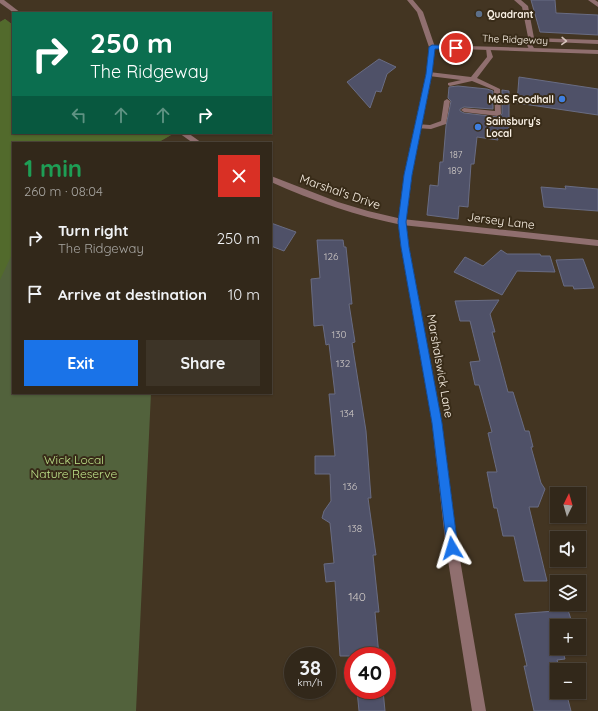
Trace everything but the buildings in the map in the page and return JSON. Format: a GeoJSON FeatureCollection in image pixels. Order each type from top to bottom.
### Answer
{"type":"FeatureCollection","features":[{"type":"Feature","properties":{"kind":"street"},"geometry":{"type":"LineString","coordinates":[[0,0],[17,12]]}},
{"type":"Feature","properties":{"kind":"street","name":"Marshalswick Lane"},"geometry":{"type":"LineString","coordinates":[[410,0],[420,12],[432,47],[429,74],[408,175],[402,222],[405,247],[437,423],[452,548],[479,711]]}},
{"type":"Feature","properties":{"kind":"street","name":"The Ridgeway"},"geometry":{"type":"LineString","coordinates":[[432,47],[598,52]]}},
{"type":"Feature","properties":{"kind":"street"},"geometry":{"type":"LineString","coordinates":[[184,134],[196,142]]}},
{"type":"Feature","properties":{"kind":"street","name":"Marshal's Drive"},"geometry":{"type":"LineString","coordinates":[[272,179],[352,211],[402,222]]}},
{"type":"Feature","properties":{"kind":"street","name":"Jersey Lane"},"geometry":{"type":"LineString","coordinates":[[402,222],[598,243]]}},
{"type":"Feature","properties":{"kind":"lane"},"geometry":{"type":"LineString","coordinates":[[517,0],[525,6],[531,33],[531,40]]}},
{"type":"Feature","properties":{"kind":"lane"},"geometry":{"type":"LineString","coordinates":[[591,0],[598,5]]}},
{"type":"Feature","properties":{"kind":"lane"},"geometry":{"type":"LineString","coordinates":[[532,50],[530,44],[525,39],[598,42]]}},
{"type":"Feature","properties":{"kind":"lane"},"geometry":{"type":"LineString","coordinates":[[450,84],[473,79],[490,57],[488,48]]}},
{"type":"Feature","properties":{"kind":"lane"},"geometry":{"type":"LineString","coordinates":[[429,74],[473,79],[497,89],[498,114],[464,110]]}},
{"type":"Feature","properties":{"kind":"lane"},"geometry":{"type":"LineString","coordinates":[[418,126],[431,127],[444,122],[447,101]]}},
{"type":"Feature","properties":{"kind":"green space","name":"Wick Local Nature Reserve"},"geometry":{"type":"Polygon","coordinates":[[[5,19],[12,24],[12,134],[171,135],[159,142],[12,142],[12,394],[151,394],[136,711],[0,711],[0,22],[5,19]]]}},
{"type":"Feature","properties":{"kind":"green space"},"geometry":{"type":"Polygon","coordinates":[[[5,19],[12,24],[12,134],[171,135],[159,142],[12,142],[12,254],[0,280],[0,22],[5,19]]]}},
{"type":"Feature","properties":{"kind":"place","name":"Quadrant"},"geometry":{"type":"Point","coordinates":[479,14]}},
{"type":"Feature","properties":{"kind":"place","name":"M&S Foodhall"},"geometry":{"type":"Point","coordinates":[562,99]}},
{"type":"Feature","properties":{"kind":"place","name":"Sainsbury's Local"},"geometry":{"type":"Point","coordinates":[478,127]}},
{"type":"Feature","properties":{"kind":"route"},"geometry":{"type":"LineString","coordinates":[[452,548],[437,423],[405,247],[402,222],[408,175],[429,74],[432,47],[456,48]]}}]}
